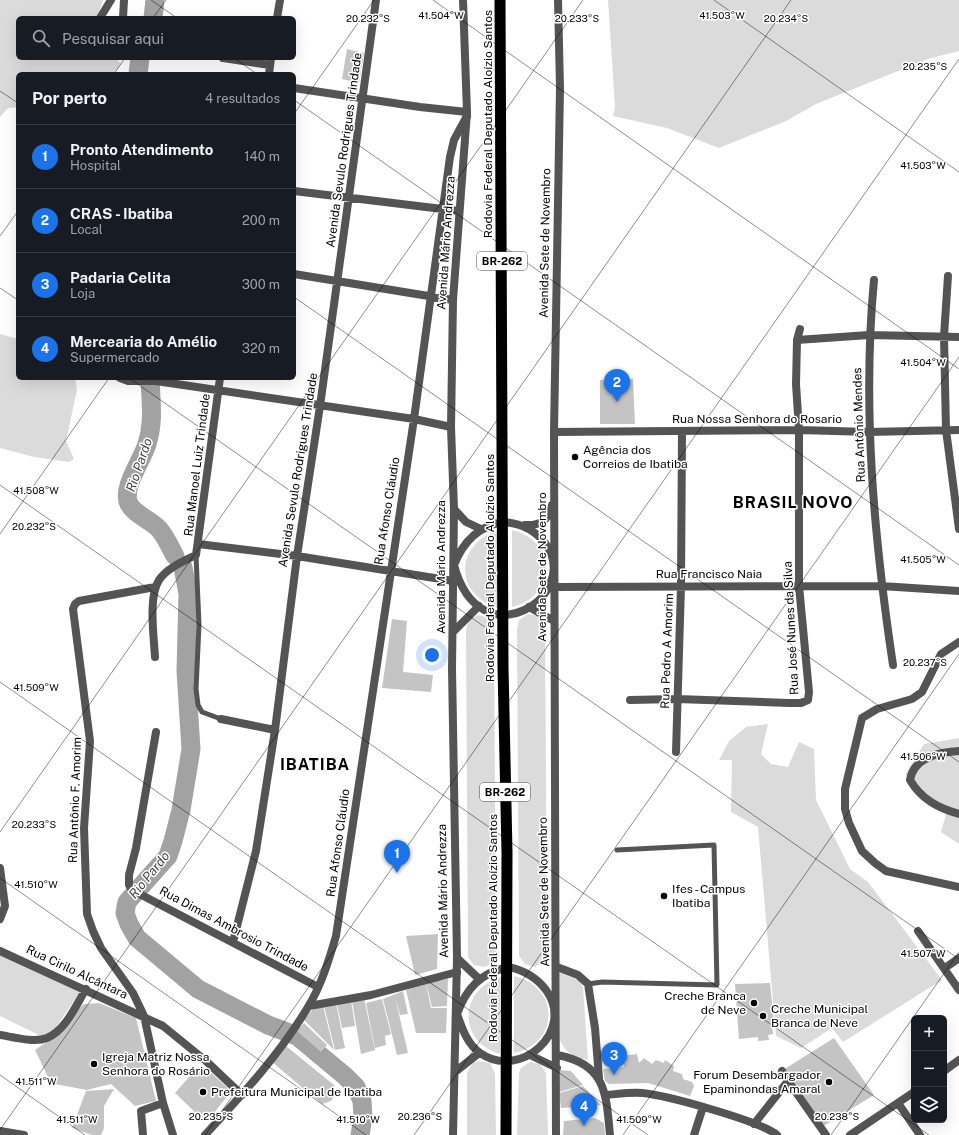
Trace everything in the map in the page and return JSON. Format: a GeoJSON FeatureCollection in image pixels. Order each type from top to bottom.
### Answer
{"type":"FeatureCollection","features":[{"type":"Feature","properties":{"kind":"highway","name":"Rodovia Federal Deputado Aloízio Santos"},"geometry":{"type":"LineString","coordinates":[[500,0],[502,522],[508,967],[506,1135]]}},
{"type":"Feature","properties":{"kind":"street"},"geometry":{"type":"LineString","coordinates":[[101,16],[111,0]]}},
{"type":"Feature","properties":{"kind":"street"},"geometry":{"type":"LineString","coordinates":[[123,16],[124,0]]}},
{"type":"Feature","properties":{"kind":"street"},"geometry":{"type":"LineString","coordinates":[[278,16],[280,0]]}},
{"type":"Feature","properties":{"kind":"street","name":"Avenida Sevulo Rodrigues Trindade"},"geometry":{"type":"LineString","coordinates":[[233,942],[256,851],[275,730],[297,556],[338,280],[348,198],[364,99],[376,0]]}},
{"type":"Feature","properties":{"kind":"street","name":"Avenida Mário Andrezza"},"geometry":{"type":"LineString","coordinates":[[453,1135],[457,1014],[457,958],[453,784],[454,509],[451,427],[453,300],[467,114],[463,0]]}},
{"type":"Feature","properties":{"kind":"street","name":"Avenida Sete de Novembro"},"geometry":{"type":"LineString","coordinates":[[556,1135],[557,967],[554,432],[560,88],[558,0]]}},
{"type":"Feature","properties":{"kind":"street"},"geometry":{"type":"LineString","coordinates":[[255,60],[271,61],[269,72]]}},
{"type":"Feature","properties":{"kind":"street"},"geometry":{"type":"LineString","coordinates":[[296,88],[467,114]]}},
{"type":"Feature","properties":{"kind":"street","name":"Rua Afonso Cláudio"},"geometry":{"type":"LineString","coordinates":[[205,1135],[242,1095],[288,1036],[309,1006],[329,958],[340,913],[454,140],[467,114]]}},
{"type":"Feature","properties":{"kind":"street"},"geometry":{"type":"LineString","coordinates":[[296,191],[459,211]]}},
{"type":"Feature","properties":{"kind":"street"},"geometry":{"type":"LineString","coordinates":[[296,274],[453,300]]}},
{"type":"Feature","properties":{"kind":"street"},"geometry":{"type":"LineString","coordinates":[[948,276],[944,336],[946,430],[959,529]]}},
{"type":"Feature","properties":{"kind":"street","name":"Rua Antônio Mendes"},"geometry":{"type":"LineString","coordinates":[[874,280],[869,335],[869,432],[881,586],[892,665]]}},
{"type":"Feature","properties":{"kind":"street","name":"Rua José Nunes da Silva"},"geometry":{"type":"LineString","coordinates":[[677,700],[801,703],[808,700],[809,692],[799,586],[799,430],[796,384],[797,340],[800,328]]}},
{"type":"Feature","properties":{"kind":"street"},"geometry":{"type":"LineString","coordinates":[[797,340],[869,335],[959,337]]}},
{"type":"Feature","properties":{"kind":"street"},"geometry":{"type":"LineString","coordinates":[[123,380],[152,381],[218,392],[414,419],[451,427]]}},
{"type":"Feature","properties":{"kind":"street","name":"Rua Manoel Luiz Trindade"},"geometry":{"type":"LineString","coordinates":[[193,556],[198,544],[220,380]]}},
{"type":"Feature","properties":{"kind":"street","name":"Rua Nossa Senhora do Rosario"},"geometry":{"type":"LineString","coordinates":[[554,432],[682,430],[799,430],[869,432],[959,430]]}},
{"type":"Feature","properties":{"kind":"street","name":"Rua Pedro A Amorim"},"geometry":{"type":"LineString","coordinates":[[676,752],[681,586],[682,430]]}},
{"type":"Feature","properties":{"kind":"street"},"geometry":{"type":"LineString","coordinates":[[520,524],[531,529],[548,546],[555,570],[543,595],[529,607],[512,615],[504,616],[490,613],[478,606],[462,588],[454,565],[464,545],[481,529],[491,524],[502,522],[530,525],[539,524],[546,519],[550,513],[554,497]]}},
{"type":"Feature","properties":{"kind":"street"},"geometry":{"type":"LineString","coordinates":[[454,509],[466,522],[481,529]]}},
{"type":"Feature","properties":{"kind":"street"},"geometry":{"type":"LineString","coordinates":[[198,544],[297,556],[453,581]]}},
{"type":"Feature","properties":{"kind":"street"},"geometry":{"type":"LineString","coordinates":[[155,657],[153,603],[155,587],[165,573],[193,556]]}},
{"type":"Feature","properties":{"kind":"street","name":"Rua Francisco Naia"},"geometry":{"type":"LineString","coordinates":[[555,587],[881,586],[959,590]]}},
{"type":"Feature","properties":{"kind":"street","name":"Rua Antônio F. Amorim"},"geometry":{"type":"LineString","coordinates":[[155,587],[79,601],[75,604],[74,609],[90,741],[84,828],[87,914],[101,948],[133,993],[144,1016],[163,1103],[173,1135]]}},
{"type":"Feature","properties":{"kind":"street"},"geometry":{"type":"LineString","coordinates":[[453,632],[478,606]]}},
{"type":"Feature","properties":{"kind":"street"},"geometry":{"type":"LineString","coordinates":[[529,607],[554,621]]}},
{"type":"Feature","properties":{"kind":"street"},"geometry":{"type":"LineString","coordinates":[[959,642],[941,654],[922,692],[912,699],[869,712],[862,718],[859,724],[845,788],[845,809],[854,838],[862,851],[875,864],[886,870],[959,887]]}},
{"type":"Feature","properties":{"kind":"street"},"geometry":{"type":"LineString","coordinates":[[630,700],[677,700]]}},
{"type":"Feature","properties":{"kind":"street"},"geometry":{"type":"LineString","coordinates":[[221,719],[275,730]]}},
{"type":"Feature","properties":{"kind":"street","name":"Rua Dimas Ambrosio Trindade"},"geometry":{"type":"LineString","coordinates":[[156,732],[136,848],[129,875],[129,885],[132,890],[318,987]]}},
{"type":"Feature","properties":{"kind":"street"},"geometry":{"type":"LineString","coordinates":[[959,751],[943,753],[919,762],[914,766],[910,780],[914,788],[933,804],[959,814]]}},
{"type":"Feature","properties":{"kind":"street"},"geometry":{"type":"LineString","coordinates":[[0,868],[5,906],[0,919]]}},
{"type":"Feature","properties":{"kind":"street"},"geometry":{"type":"LineString","coordinates":[[918,931],[959,990]]}},
{"type":"Feature","properties":{"kind":"street","name":"Rua Cirilo Alcântara"},"geometry":{"type":"LineString","coordinates":[[0,951],[86,989],[163,1026],[179,1038],[242,1095]]}},
{"type":"Feature","properties":{"kind":"street"},"geometry":{"type":"LineString","coordinates":[[457,958],[479,979]]}},
{"type":"Feature","properties":{"kind":"street"},"geometry":{"type":"LineString","coordinates":[[945,968],[959,958]]}},
{"type":"Feature","properties":{"kind":"street"},"geometry":{"type":"LineString","coordinates":[[508,967],[525,972],[538,981],[548,992],[556,1014],[550,1032],[544,1042],[530,1055],[507,1062],[497,1061],[479,1053],[467,1039],[457,1014],[467,992],[479,979],[494,971],[508,967]]}},
{"type":"Feature","properties":{"kind":"street"},"geometry":{"type":"LineString","coordinates":[[557,967],[578,975],[588,984],[595,1028],[599,1078],[606,1096],[610,1135]]}},
{"type":"Feature","properties":{"kind":"street"},"geometry":{"type":"LineString","coordinates":[[309,1006],[371,995],[457,972]]}},
{"type":"Feature","properties":{"kind":"street"},"geometry":{"type":"LineString","coordinates":[[0,1034],[38,1040],[47,1038],[64,1024],[86,989]]}},
{"type":"Feature","properties":{"kind":"street"},"geometry":{"type":"LineString","coordinates":[[455,1072],[479,1053]]}},
{"type":"Feature","properties":{"kind":"street"},"geometry":{"type":"LineString","coordinates":[[530,1055],[557,1068]]}},
{"type":"Feature","properties":{"kind":"street"},"geometry":{"type":"LineString","coordinates":[[545,1062],[557,1055],[574,1058],[599,1078]]}},
{"type":"Feature","properties":{"kind":"street"},"geometry":{"type":"LineString","coordinates":[[947,1069],[959,1060]]}},
{"type":"Feature","properties":{"kind":"street"},"geometry":{"type":"LineString","coordinates":[[782,1071],[826,1135]]}},
{"type":"Feature","properties":{"kind":"street"},"geometry":{"type":"LineString","coordinates":[[754,1124],[788,1081]]}},
{"type":"Feature","properties":{"kind":"street"},"geometry":{"type":"LineString","coordinates":[[606,1096],[642,1093],[703,1107],[754,1124],[777,1135]]}},
{"type":"Feature","properties":{"kind":"street"},"geometry":{"type":"LineString","coordinates":[[850,1135],[911,1094]]}},
{"type":"Feature","properties":{"kind":"street"},"geometry":{"type":"LineString","coordinates":[[143,1135],[141,1111],[163,1103]]}},
{"type":"Feature","properties":{"kind":"street"},"geometry":{"type":"LineString","coordinates":[[898,1103],[920,1135]]}},
{"type":"Feature","properties":{"kind":"street"},"geometry":{"type":"LineString","coordinates":[[694,1135],[703,1107]]}},
{"type":"Feature","properties":{"kind":"street"},"geometry":{"type":"LineString","coordinates":[[0,1131],[24,1135]]}},
{"type":"Feature","properties":{"kind":"lane"},"geometry":{"type":"LineString","coordinates":[[193,556],[199,625],[196,689],[198,705],[202,712],[221,719]]}},
{"type":"Feature","properties":{"kind":"lane"},"geometry":{"type":"LineString","coordinates":[[588,984],[602,982],[717,985],[714,845],[618,850]]}},
{"type":"Feature","properties":{"kind":"shaded area"},"geometry":{"type":"Polygon","coordinates":[[[0,0],[103,0],[99,12],[100,16],[16,16],[16,60],[118,60],[121,64],[115,72],[16,72],[16,107],[8,108],[0,117],[0,0]]]}},
{"type":"Feature","properties":{"kind":"shaded area"},"geometry":{"type":"Polygon","coordinates":[[[608,0],[959,0],[959,51],[928,59],[816,104],[786,121],[719,148],[667,128],[613,116],[615,107],[608,0]]]}},
{"type":"Feature","properties":{"kind":"shaded area"},"geometry":{"type":"Polygon","coordinates":[[[0,334],[16,338],[16,380],[75,380],[77,390],[66,441],[74,459],[69,462],[34,457],[0,448],[0,334]]]}},
{"type":"Feature","properties":{"kind":"shaded area"},"geometry":{"type":"Polygon","coordinates":[[[512,530],[527,536],[538,545],[544,556],[546,568],[544,581],[537,592],[527,601],[512,607],[512,530]]]}},
{"type":"Feature","properties":{"kind":"shaded area"},"geometry":{"type":"Polygon","coordinates":[[[497,531],[497,608],[483,601],[473,592],[467,581],[465,569],[467,558],[473,547],[483,538],[497,531]]]}},
{"type":"Feature","properties":{"kind":"shaded area"},"geometry":{"type":"Polygon","coordinates":[[[528,614],[539,616],[545,625],[547,953],[543,962],[535,967],[525,964],[519,956],[517,630],[519,620],[528,614]]]}},
{"type":"Feature","properties":{"kind":"shaded area"},"geometry":{"type":"Polygon","coordinates":[[[478,615],[488,617],[494,626],[496,953],[493,963],[484,967],[474,965],[468,957],[466,630],[469,620],[478,615]]]}},
{"type":"Feature","properties":{"kind":"shaded area"},"geometry":{"type":"Polygon","coordinates":[[[768,724],[761,754],[771,764],[788,767],[799,742],[814,749],[816,800],[850,869],[868,882],[942,980],[843,1042],[832,1028],[801,1048],[776,1036],[758,827],[731,812],[732,760],[719,760],[729,741],[746,727],[768,724]]]}},
{"type":"Feature","properties":{"kind":"shaded area"},"geometry":{"type":"Polygon","coordinates":[[[959,738],[959,844],[941,832],[946,814],[924,795],[905,775],[924,744],[959,738]]]}},
{"type":"Feature","properties":{"kind":"shaded area"},"geometry":{"type":"Polygon","coordinates":[[[0,954],[81,991],[54,1030],[45,1038],[0,1016],[0,954]]]}},
{"type":"Feature","properties":{"kind":"shaded area"},"geometry":{"type":"Polygon","coordinates":[[[560,973],[579,980],[583,987],[588,1060],[579,1058],[568,1052],[560,1040],[560,973]]]}},
{"type":"Feature","properties":{"kind":"shaded area"},"geometry":{"type":"Polygon","coordinates":[[[514,976],[529,982],[540,991],[546,1003],[548,1015],[546,1027],[540,1038],[529,1047],[514,1053],[514,976]]]}},
{"type":"Feature","properties":{"kind":"shaded area"},"geometry":{"type":"Polygon","coordinates":[[[501,977],[500,1054],[486,1048],[476,1039],[470,1028],[469,1016],[471,1003],[477,992],[487,983],[501,977]]]}},
{"type":"Feature","properties":{"kind":"shaded area"},"geometry":{"type":"Polygon","coordinates":[[[478,1061],[490,1063],[495,1073],[496,1135],[467,1135],[467,1073],[473,1063],[478,1061]]]}},
{"type":"Feature","properties":{"kind":"shaded area"},"geometry":{"type":"Polygon","coordinates":[[[530,1062],[540,1064],[546,1073],[548,1135],[517,1135],[519,1073],[521,1068],[530,1062]]]}},
{"type":"Feature","properties":{"kind":"building"},"geometry":{"type":"Polygon","coordinates":[[[347,49],[364,53],[359,83],[342,79],[347,49]]]}},
{"type":"Feature","properties":{"kind":"building"},"geometry":{"type":"Polygon","coordinates":[[[633,379],[635,424],[600,424],[600,380],[633,379]]]}},
{"type":"Feature","properties":{"kind":"building"},"geometry":{"type":"Polygon","coordinates":[[[392,619],[407,621],[403,672],[433,675],[431,692],[382,688],[392,619]]]}},
{"type":"Feature","properties":{"kind":"building"},"geometry":{"type":"Polygon","coordinates":[[[438,934],[437,969],[415,975],[406,936],[438,934]]]}},
{"type":"Feature","properties":{"kind":"building"},"geometry":{"type":"Polygon","coordinates":[[[448,979],[447,1006],[432,1007],[426,983],[448,979]]]}},
{"type":"Feature","properties":{"kind":"building","name":"Creche Branca de Neve"},"geometry":{"type":"Polygon","coordinates":[[[770,983],[774,1022],[772,1023],[773,1034],[768,1035],[769,1040],[758,1041],[758,1037],[739,1039],[735,984],[770,983]]]}},
{"type":"Feature","properties":{"kind":"building"},"geometry":{"type":"Polygon","coordinates":[[[426,984],[431,1008],[447,1008],[446,1033],[416,1033],[406,990],[426,984]]]}},
{"type":"Feature","properties":{"kind":"building"},"geometry":{"type":"Polygon","coordinates":[[[403,991],[408,1014],[400,1015],[395,997],[408,1053],[397,1055],[383,999],[403,991]]]}},
{"type":"Feature","properties":{"kind":"building"},"geometry":{"type":"Polygon","coordinates":[[[364,998],[375,1050],[361,1054],[352,1001],[364,998]]]}},
{"type":"Feature","properties":{"kind":"building"},"geometry":{"type":"Polygon","coordinates":[[[382,999],[391,1034],[385,1036],[386,1045],[375,1048],[366,1003],[382,999]]]}},
{"type":"Feature","properties":{"kind":"building"},"geometry":{"type":"Polygon","coordinates":[[[351,1000],[355,1026],[342,1028],[337,1004],[351,1000]]]}},
{"type":"Feature","properties":{"kind":"building","name":"Igreja Matriz Nossa Senhora do Rosário"},"geometry":{"type":"Polygon","coordinates":[[[99,1003],[136,1018],[156,1101],[135,1106],[111,1084],[87,1090],[55,1084],[48,1077],[35,1050],[63,1031],[73,1014],[84,1004],[99,1003]]]}},
{"type":"Feature","properties":{"kind":"building"},"geometry":{"type":"Polygon","coordinates":[[[336,1003],[345,1048],[335,1050],[324,1006],[336,1003]]]}},
{"type":"Feature","properties":{"kind":"building"},"geometry":{"type":"Polygon","coordinates":[[[323,1006],[334,1050],[304,1020],[312,1010],[323,1006]]]}},
{"type":"Feature","properties":{"kind":"building"},"geometry":{"type":"Polygon","coordinates":[[[304,1023],[327,1045],[321,1052],[297,1031],[304,1023]]]}},
{"type":"Feature","properties":{"kind":"building","name":"Forum Desembargador Epaminondas Amaral"},"geometry":{"type":"Polygon","coordinates":[[[834,1038],[874,1095],[822,1127],[783,1070],[834,1038]]]}},
{"type":"Feature","properties":{"kind":"building"},"geometry":{"type":"Polygon","coordinates":[[[286,1046],[334,1085],[335,1095],[331,1101],[322,1104],[272,1062],[286,1046]]]}},
{"type":"Feature","properties":{"kind":"building"},"geometry":{"type":"Polygon","coordinates":[[[637,1054],[639,1063],[644,1058],[652,1064],[656,1060],[664,1063],[665,1060],[674,1066],[673,1071],[682,1074],[683,1079],[692,1082],[694,1086],[690,1096],[648,1083],[609,1084],[605,1081],[603,1069],[624,1067],[622,1056],[637,1054]]]}},
{"type":"Feature","properties":{"kind":"building","name":"Prefeitura Municipal de Ibatiba"},"geometry":{"type":"Polygon","coordinates":[[[197,1068],[209,1071],[231,1091],[211,1117],[197,1114],[175,1093],[197,1068]]]}},
{"type":"Feature","properties":{"kind":"building"},"geometry":{"type":"Polygon","coordinates":[[[560,1070],[571,1071],[583,1085],[559,1092],[560,1070]]]}},
{"type":"Feature","properties":{"kind":"building"},"geometry":{"type":"Polygon","coordinates":[[[583,1086],[601,1105],[561,1108],[559,1093],[583,1086]]]}},
{"type":"Feature","properties":{"kind":"building"},"geometry":{"type":"Polygon","coordinates":[[[114,1089],[104,1106],[104,1128],[101,1135],[92,1135],[72,1128],[86,1091],[114,1089]]]}},
{"type":"Feature","properties":{"kind":"building"},"geometry":{"type":"Polygon","coordinates":[[[595,1118],[604,1123],[605,1135],[563,1135],[564,1121],[595,1118]]]}},
{"type":"Feature","properties":{"kind":"waterway","name":"Rio Pardo"},"geometry":{"type":"LineString","coordinates":[[153,16],[155,0]]}},
{"type":"Feature","properties":{"kind":"waterway","name":"Rio Pardo"},"geometry":{"type":"LineString","coordinates":[[138,72],[140,60]]}},
{"type":"Feature","properties":{"kind":"waterway","name":"Rio Pardo"},"geometry":{"type":"LineString","coordinates":[[150,380],[152,412],[151,428],[145,450],[130,482],[127,497],[132,508],[159,529],[175,556]]}},
{"type":"Feature","properties":{"kind":"waterway","name":"Rio Pardo"},"geometry":{"type":"LineString","coordinates":[[183,567],[188,594],[186,671],[191,749],[181,810],[168,856],[127,902],[125,913],[137,938],[198,989],[268,1025],[297,1036],[345,1076],[356,1087],[362,1101],[363,1117],[360,1135]]}},
{"type":"Feature","properties":{"kind":"place","name":"CRAS - Ibatiba"},"geometry":{"type":"Point","coordinates":[617,402]}},
{"type":"Feature","properties":{"kind":"place","name":"Agência dos Correios de Ibatiba"},"geometry":{"type":"Point","coordinates":[575,457]}},
{"type":"Feature","properties":{"kind":"place","name":"Pronto Atendimento"},"geometry":{"type":"Point","coordinates":[397,873]}},
{"type":"Feature","properties":{"kind":"place","name":"Ifes - Campus Ibatiba"},"geometry":{"type":"Point","coordinates":[664,896]}},
{"type":"Feature","properties":{"kind":"place","name":"Creche Branca de Neve"},"geometry":{"type":"Point","coordinates":[754,1003]}},
{"type":"Feature","properties":{"kind":"place","name":"Creche Municipal Branca de Neve"},"geometry":{"type":"Point","coordinates":[763,1016]}},
{"type":"Feature","properties":{"kind":"place","name":"Igreja Matriz Nossa Senhora do Rosário"},"geometry":{"type":"Point","coordinates":[94,1064]}},
{"type":"Feature","properties":{"kind":"place","name":"Padaria Celita"},"geometry":{"type":"Point","coordinates":[614,1075]}},
{"type":"Feature","properties":{"kind":"place","name":"Forum Desembargador Epaminondas Amaral"},"geometry":{"type":"Point","coordinates":[829,1082]}},
{"type":"Feature","properties":{"kind":"place","name":"Prefeitura Municipal de Ibatiba"},"geometry":{"type":"Point","coordinates":[203,1092]}},
{"type":"Feature","properties":{"kind":"place","name":"Mercearia do Amélio"},"geometry":{"type":"Point","coordinates":[584,1126]}},
{"type":"Feature","properties":{"kind":"district","name":"BRASIL NOVO"},"geometry":{"type":"Point","coordinates":[793,502]}},
{"type":"Feature","properties":{"kind":"district","name":"IBATIBA"},"geometry":{"type":"Point","coordinates":[315,764]}}]}
